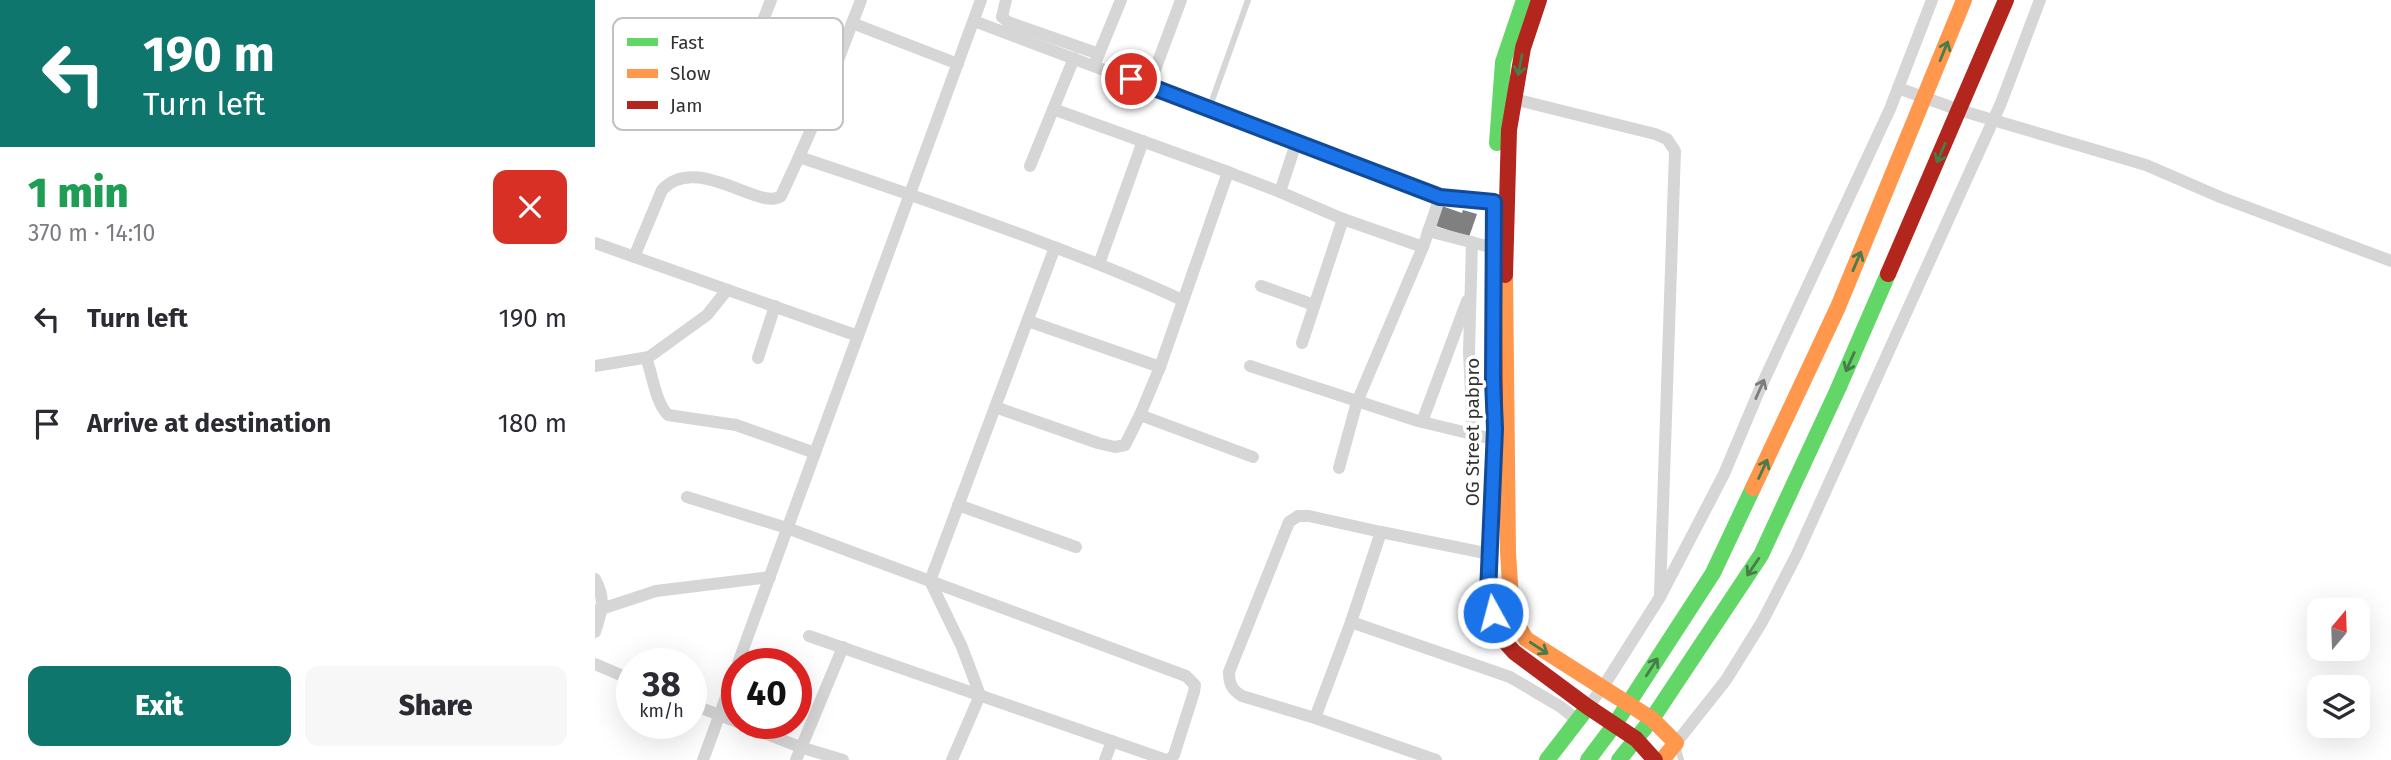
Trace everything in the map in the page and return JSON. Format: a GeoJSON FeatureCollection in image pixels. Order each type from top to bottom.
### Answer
{"type":"FeatureCollection","features":[{"type":"Feature","properties":{"kind":"street"},"geometry":{"type":"LineString","coordinates":[[764,18],[771,0]]}},
{"type":"Feature","properties":{"kind":"street"},"geometry":{"type":"LineString","coordinates":[[843,47],[861,0]]}},
{"type":"Feature","properties":{"kind":"street"},"geometry":{"type":"LineString","coordinates":[[744,648],[981,0]]}},
{"type":"Feature","properties":{"kind":"street"},"geometry":{"type":"LineString","coordinates":[[1006,0],[1001,12],[1007,22],[1097,60],[1149,86],[1440,197],[1494,202]]}},
{"type":"Feature","properties":{"kind":"street"},"geometry":{"type":"LineString","coordinates":[[1097,60],[1121,0]]}},
{"type":"Feature","properties":{"kind":"street"},"geometry":{"type":"LineString","coordinates":[[1149,86],[1181,0]]}},
{"type":"Feature","properties":{"kind":"street","name":"OG Street pabpro"},"geometry":{"type":"LineString","coordinates":[[1524,0],[1503,62],[1494,202],[1501,441],[1512,616],[1526,639],[1652,719],[1676,743]]}},
{"type":"Feature","properties":{"kind":"street","name":"OG Street pabpro"},"geometry":{"type":"LineString","coordinates":[[1539,0],[1523,48],[1509,130],[1501,441],[1488,593],[1498,634],[1514,652],[1583,713],[1615,724],[1636,738],[1655,760]]}},
{"type":"Feature","properties":{"kind":"street"},"geometry":{"type":"LineString","coordinates":[[1546,760],[1603,687],[1660,597],[1724,474],[1759,391],[1891,109],[1932,0]]}},
{"type":"Feature","properties":{"kind":"street"},"geometry":{"type":"LineString","coordinates":[[1588,760],[1615,724],[1719,562],[1838,307],[1964,0]]}},
{"type":"Feature","properties":{"kind":"street"},"geometry":{"type":"LineString","coordinates":[[1619,760],[1652,719],[1761,555],[1838,389],[2005,0]]}},
{"type":"Feature","properties":{"kind":"street"},"geometry":{"type":"LineString","coordinates":[[1662,760],[1726,680],[1762,622],[1797,554],[1993,121],[2041,0]]}},
{"type":"Feature","properties":{"kind":"street"},"geometry":{"type":"LineString","coordinates":[[974,21],[1074,58],[1097,60]]}},
{"type":"Feature","properties":{"kind":"street"},"geometry":{"type":"LineString","coordinates":[[852,23],[958,64]]}},
{"type":"Feature","properties":{"kind":"street"},"geometry":{"type":"LineString","coordinates":[[1030,166],[1074,58]]}},
{"type":"Feature","properties":{"kind":"street"},"geometry":{"type":"LineString","coordinates":[[1898,88],[1993,121],[2040,132],[2146,165],[2220,197],[2391,261]]}},
{"type":"Feature","properties":{"kind":"street"},"geometry":{"type":"LineString","coordinates":[[1514,99],[1655,134],[1667,139],[1675,151],[1660,597]]}},
{"type":"Feature","properties":{"kind":"street"},"geometry":{"type":"LineString","coordinates":[[1053,109],[1228,172],[1343,219],[1423,247]]}},
{"type":"Feature","properties":{"kind":"street"},"geometry":{"type":"LineString","coordinates":[[634,257],[662,190],[669,183],[678,178],[700,177],[776,200],[781,196],[811,130]]}},
{"type":"Feature","properties":{"kind":"street"},"geometry":{"type":"LineString","coordinates":[[1099,264],[1143,141]]}},
{"type":"Feature","properties":{"kind":"street"},"geometry":{"type":"LineString","coordinates":[[1280,192],[1296,142]]}},
{"type":"Feature","properties":{"kind":"street"},"geometry":{"type":"LineString","coordinates":[[799,157],[1055,247],[1131,276],[1182,300]]}},
{"type":"Feature","properties":{"kind":"street"},"geometry":{"type":"LineString","coordinates":[[995,407],[1063,432],[1115,447],[1125,445],[1160,367],[1228,172]]}},
{"type":"Feature","properties":{"kind":"street"},"geometry":{"type":"LineString","coordinates":[[1339,468],[1357,402],[1423,247],[1440,197]]}},
{"type":"Feature","properties":{"kind":"street"},"geometry":{"type":"LineString","coordinates":[[1302,343],[1343,219]]}},
{"type":"Feature","properties":{"kind":"street"},"geometry":{"type":"LineString","coordinates":[[1428,231],[1494,248]]}},
{"type":"Feature","properties":{"kind":"street"},"geometry":{"type":"LineString","coordinates":[[1472,242],[1469,352],[1473,434]]}},
{"type":"Feature","properties":{"kind":"street"},"geometry":{"type":"LineString","coordinates":[[595,243],[858,336]]}},
{"type":"Feature","properties":{"kind":"street"},"geometry":{"type":"LineString","coordinates":[[952,760],[979,695],[962,647],[930,581],[1055,247]]}},
{"type":"Feature","properties":{"kind":"street"},"geometry":{"type":"LineString","coordinates":[[1261,286],[1314,305]]}},
{"type":"Feature","properties":{"kind":"street"},"geometry":{"type":"LineString","coordinates":[[595,366],[646,358],[707,315],[727,290]]}},
{"type":"Feature","properties":{"kind":"street"},"geometry":{"type":"LineString","coordinates":[[1422,422],[1471,290]]}},
{"type":"Feature","properties":{"kind":"street"},"geometry":{"type":"LineString","coordinates":[[758,358],[775,306]]}},
{"type":"Feature","properties":{"kind":"street"},"geometry":{"type":"LineString","coordinates":[[1028,321],[1160,367]]}},
{"type":"Feature","properties":{"kind":"street"},"geometry":{"type":"LineString","coordinates":[[646,358],[659,400],[668,415],[736,425],[815,453]]}},
{"type":"Feature","properties":{"kind":"street"},"geometry":{"type":"LineString","coordinates":[[1250,366],[1422,422],[1501,441]]}},
{"type":"Feature","properties":{"kind":"street"},"geometry":{"type":"LineString","coordinates":[[1140,415],[1253,457]]}},
{"type":"Feature","properties":{"kind":"street"},"geometry":{"type":"LineString","coordinates":[[687,497],[787,528],[1191,679],[1195,685],[1174,755],[1167,760],[809,636]]}},
{"type":"Feature","properties":{"kind":"street"},"geometry":{"type":"LineString","coordinates":[[958,505],[1076,547]]}},
{"type":"Feature","properties":{"kind":"street"},"geometry":{"type":"LineString","coordinates":[[1436,760],[1242,696],[1233,691],[1229,672],[1289,522],[1298,516],[1309,516],[1490,554]]}},
{"type":"Feature","properties":{"kind":"street"},"geometry":{"type":"LineString","coordinates":[[1315,718],[1381,532]]}},
{"type":"Feature","properties":{"kind":"street"},"geometry":{"type":"LineString","coordinates":[[599,610],[656,591],[770,577]]}},
{"type":"Feature","properties":{"kind":"street"},"geometry":{"type":"LineString","coordinates":[[595,579],[600,588],[595,632]]}},
{"type":"Feature","properties":{"kind":"street"},"geometry":{"type":"LineString","coordinates":[[1351,622],[1510,677],[1561,707],[1583,713]]}},
{"type":"Feature","properties":{"kind":"street"},"geometry":{"type":"LineString","coordinates":[[798,754],[843,647]]}},
{"type":"Feature","properties":{"kind":"street"},"geometry":{"type":"LineString","coordinates":[[595,664],[616,673]]}},
{"type":"Feature","properties":{"kind":"street"},"geometry":{"type":"LineString","coordinates":[[703,760],[720,715],[707,710]]}},
{"type":"Feature","properties":{"kind":"street"},"geometry":{"type":"LineString","coordinates":[[770,739],[798,754],[843,760]]}},
{"type":"Feature","properties":{"kind":"street"},"geometry":{"type":"LineString","coordinates":[[1105,760],[1112,741]]}},
{"type":"Feature","properties":{"kind":"lane"},"geometry":{"type":"LineString","coordinates":[[1209,109],[1248,0]]}},
{"type":"Feature","properties":{"kind":"lane"},"geometry":{"type":"LineString","coordinates":[[1676,743],[1681,760]]}},
{"type":"Feature","properties":{"kind":"building"},"geometry":{"type":"Polygon","coordinates":[[[1442,206],[1462,213],[1463,210],[1477,214],[1469,237],[1436,226],[1442,206]]]}},
{"type":"Feature","properties":{"kind":"traffic: fast"},"geometry":{"type":"LineString","coordinates":[[1497,143],[1503,62],[1524,0]]}},
{"type":"Feature","properties":{"kind":"traffic: fast"},"geometry":{"type":"LineString","coordinates":[[1619,760],[1652,719],[1761,555],[1888,274]]}},
{"type":"Feature","properties":{"kind":"traffic: fast"},"geometry":{"type":"LineString","coordinates":[[1588,760],[1615,724],[1713,573],[1753,488]]}},
{"type":"Feature","properties":{"kind":"traffic: fast"},"geometry":{"type":"LineString","coordinates":[[1547,760],[1588,707]]}},
{"type":"Feature","properties":{"kind":"traffic: slow"},"geometry":{"type":"LineString","coordinates":[[1753,488],[1838,307],[1964,0]]}},
{"type":"Feature","properties":{"kind":"traffic: slow"},"geometry":{"type":"LineString","coordinates":[[1505,275],[1508,552],[1512,616],[1526,639],[1652,719],[1676,743],[1662,760]]}},
{"type":"Feature","properties":{"kind":"traffic: jam"},"geometry":{"type":"LineString","coordinates":[[1505,275],[1509,130],[1523,48],[1539,0]]}},
{"type":"Feature","properties":{"kind":"traffic: jam"},"geometry":{"type":"LineString","coordinates":[[1888,274],[2006,0]]}},
{"type":"Feature","properties":{"kind":"traffic: jam"},"geometry":{"type":"LineString","coordinates":[[1494,308],[1495,429],[1488,593],[1498,634],[1514,652],[1636,739],[1655,760]]}},
{"type":"Feature","properties":{"kind":"route"},"geometry":{"type":"LineString","coordinates":[[1131,79],[1440,197],[1494,202],[1495,429],[1488,593],[1493,613]]}}]}
